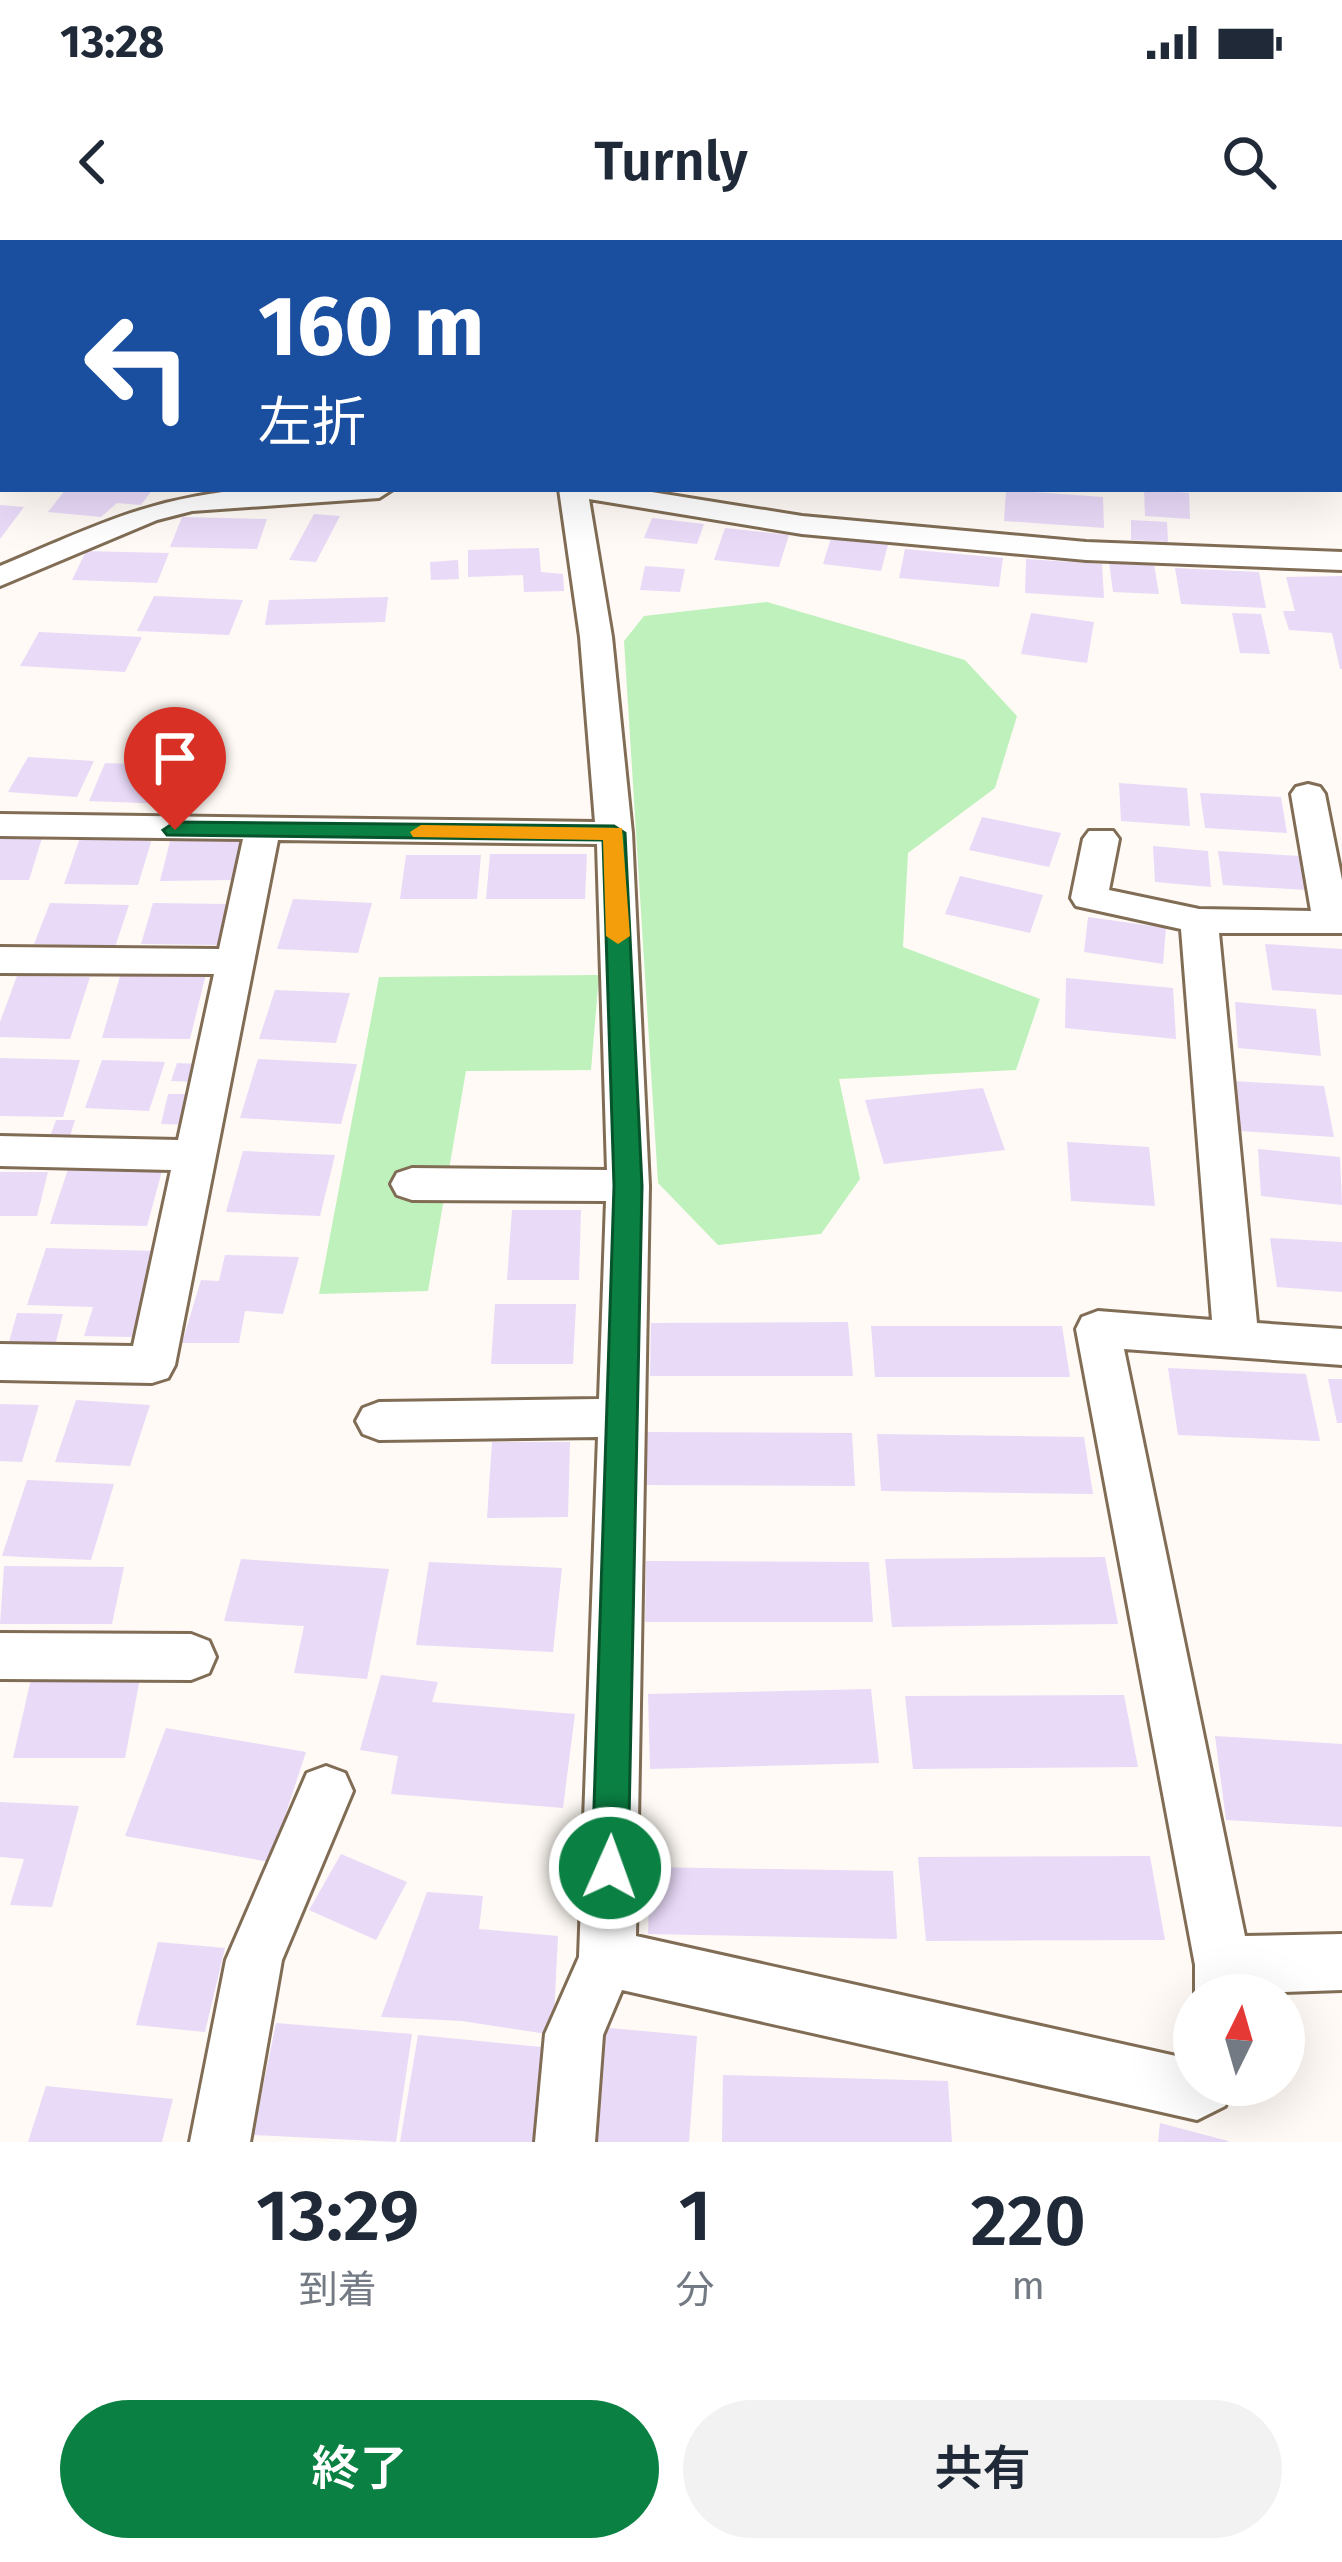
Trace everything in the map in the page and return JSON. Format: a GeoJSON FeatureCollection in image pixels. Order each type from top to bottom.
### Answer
{"type":"FeatureCollection","features":[{"type":"Feature","properties":{"kind":"street"},"geometry":{"type":"LineString","coordinates":[[0,577],[147,514],[191,502],[336,492]]}},
{"type":"Feature","properties":{"kind":"street"},"geometry":{"type":"LineString","coordinates":[[565,2142],[574,2034],[608,1958],[628,1186],[614,833],[576,492]]}},
{"type":"Feature","properties":{"kind":"street"},"geometry":{"type":"LineString","coordinates":[[596,492],[849,529],[1086,551],[1342,561]]}},
{"type":"Feature","properties":{"kind":"street"},"geometry":{"type":"LineString","coordinates":[[1101,839],[1089,898],[1199,921],[1332,924],[1308,794]]}},
{"type":"Feature","properties":{"kind":"street"},"geometry":{"type":"LineString","coordinates":[[0,825],[614,833]]}},
{"type":"Feature","properties":{"kind":"street"},"geometry":{"type":"LineString","coordinates":[[0,1362],[152,1365],[262,832]]}},
{"type":"Feature","properties":{"kind":"street"},"geometry":{"type":"LineString","coordinates":[[1199,921],[1236,1336]]}},
{"type":"Feature","properties":{"kind":"street"},"geometry":{"type":"LineString","coordinates":[[0,960],[235,962]]}},
{"type":"Feature","properties":{"kind":"street"},"geometry":{"type":"LineString","coordinates":[[0,1151],[195,1156]]}},
{"type":"Feature","properties":{"kind":"street"},"geometry":{"type":"LineString","coordinates":[[412,1184],[628,1186]]}},
{"type":"Feature","properties":{"kind":"street"},"geometry":{"type":"LineString","coordinates":[[1223,1974],[1098,1328],[1342,1347]]}},
{"type":"Feature","properties":{"kind":"street"},"geometry":{"type":"LineString","coordinates":[[379,1421],[622,1418]]}},
{"type":"Feature","properties":{"kind":"street"},"geometry":{"type":"LineString","coordinates":[[0,1656],[191,1658]]}},
{"type":"Feature","properties":{"kind":"street"},"geometry":{"type":"LineString","coordinates":[[220,2142],[254,1960],[326,1791]]}},
{"type":"Feature","properties":{"kind":"street"},"geometry":{"type":"LineString","coordinates":[[608,1958],[1173,2085]]}},
{"type":"Feature","properties":{"kind":"street"},"geometry":{"type":"LineString","coordinates":[[1261,1974],[1342,1961]]}},
{"type":"Feature","properties":{"kind":"green space"},"geometry":{"type":"Polygon","coordinates":[[[767,602],[965,660],[1017,716],[995,788],[908,853],[903,947],[1040,999],[1016,1070],[839,1079],[860,1179],[821,1234],[718,1245],[658,1183],[624,641],[644,616],[767,602]]]}},
{"type":"Feature","properties":{"kind":"green space"},"geometry":{"type":"Polygon","coordinates":[[[599,975],[591,1070],[466,1071],[428,1291],[319,1294],[379,977],[599,975]]]}},
{"type":"Feature","properties":{"kind":"building"},"geometry":{"type":"Polygon","coordinates":[[[64,492],[151,492],[141,505],[117,503],[101,517],[48,512],[64,492]]]}},
{"type":"Feature","properties":{"kind":"building"},"geometry":{"type":"Polygon","coordinates":[[[1006,492],[1103,497],[1104,528],[1004,521],[1006,492]]]}},
{"type":"Feature","properties":{"kind":"building"},"geometry":{"type":"Polygon","coordinates":[[[1144,492],[1189,493],[1190,519],[1145,516],[1144,492]]]}},
{"type":"Feature","properties":{"kind":"building"},"geometry":{"type":"Polygon","coordinates":[[[0,505],[24,507],[0,539],[0,505]]]}},
{"type":"Feature","properties":{"kind":"building"},"geometry":{"type":"Polygon","coordinates":[[[314,514],[340,516],[316,562],[289,560],[314,514]]]}},
{"type":"Feature","properties":{"kind":"building"},"geometry":{"type":"Polygon","coordinates":[[[182,517],[267,519],[257,549],[170,547],[182,517]]]}},
{"type":"Feature","properties":{"kind":"building"},"geometry":{"type":"Polygon","coordinates":[[[652,518],[704,524],[697,544],[644,538],[652,518]]]}},
{"type":"Feature","properties":{"kind":"building"},"geometry":{"type":"Polygon","coordinates":[[[1131,520],[1167,522],[1168,542],[1131,540],[1131,520]]]}},
{"type":"Feature","properties":{"kind":"building"},"geometry":{"type":"Polygon","coordinates":[[[725,528],[789,535],[779,567],[714,560],[725,528]]]}},
{"type":"Feature","properties":{"kind":"building"},"geometry":{"type":"Polygon","coordinates":[[[832,535],[889,541],[881,571],[823,564],[832,535]]]}},
{"type":"Feature","properties":{"kind":"building"},"geometry":{"type":"Polygon","coordinates":[[[539,548],[541,572],[563,574],[564,591],[524,592],[523,575],[468,577],[468,550],[539,548]]]}},
{"type":"Feature","properties":{"kind":"building"},"geometry":{"type":"Polygon","coordinates":[[[905,549],[1003,558],[999,587],[899,578],[905,549]]]}},
{"type":"Feature","properties":{"kind":"building"},"geometry":{"type":"Polygon","coordinates":[[[86,551],[169,553],[157,583],[72,580],[86,551]]]}},
{"type":"Feature","properties":{"kind":"building"},"geometry":{"type":"Polygon","coordinates":[[[1026,559],[1102,564],[1104,598],[1025,593],[1026,559]]]}},
{"type":"Feature","properties":{"kind":"building"},"geometry":{"type":"Polygon","coordinates":[[[458,560],[459,579],[431,580],[430,562],[458,560]]]}},
{"type":"Feature","properties":{"kind":"building"},"geometry":{"type":"Polygon","coordinates":[[[1109,562],[1154,564],[1159,594],[1113,592],[1109,562]]]}},
{"type":"Feature","properties":{"kind":"building"},"geometry":{"type":"Polygon","coordinates":[[[645,566],[685,569],[680,592],[640,590],[645,566]]]}},
{"type":"Feature","properties":{"kind":"building"},"geometry":{"type":"Polygon","coordinates":[[[1175,568],[1259,572],[1266,608],[1181,604],[1175,568]]]}},
{"type":"Feature","properties":{"kind":"building"},"geometry":{"type":"Polygon","coordinates":[[[1342,576],[1340,669],[1332,633],[1289,630],[1283,611],[1295,611],[1286,577],[1342,576]]]}},
{"type":"Feature","properties":{"kind":"building"},"geometry":{"type":"Polygon","coordinates":[[[154,596],[243,600],[229,635],[137,631],[154,596]]]}},
{"type":"Feature","properties":{"kind":"building"},"geometry":{"type":"Polygon","coordinates":[[[388,597],[385,622],[265,625],[269,600],[388,597]]]}},
{"type":"Feature","properties":{"kind":"building"},"geometry":{"type":"Polygon","coordinates":[[[1031,613],[1094,622],[1087,663],[1021,654],[1031,613]]]}},
{"type":"Feature","properties":{"kind":"building"},"geometry":{"type":"Polygon","coordinates":[[[1232,613],[1261,614],[1270,654],[1240,653],[1232,613]]]}},
{"type":"Feature","properties":{"kind":"building"},"geometry":{"type":"Polygon","coordinates":[[[39,632],[142,637],[125,672],[20,666],[39,632]]]}},
{"type":"Feature","properties":{"kind":"building"},"geometry":{"type":"Polygon","coordinates":[[[28,757],[94,761],[77,797],[8,792],[28,757]]]}},
{"type":"Feature","properties":{"kind":"building"},"geometry":{"type":"Polygon","coordinates":[[[105,763],[205,767],[191,805],[89,801],[105,763]]]}},
{"type":"Feature","properties":{"kind":"building"},"geometry":{"type":"Polygon","coordinates":[[[1119,783],[1187,788],[1190,826],[1121,821],[1119,783]]]}},
{"type":"Feature","properties":{"kind":"building"},"geometry":{"type":"Polygon","coordinates":[[[1200,793],[1281,797],[1287,833],[1205,828],[1200,793]]]}},
{"type":"Feature","properties":{"kind":"building"},"geometry":{"type":"Polygon","coordinates":[[[982,817],[1061,833],[1049,867],[969,850],[982,817]]]}},
{"type":"Feature","properties":{"kind":"building"},"geometry":{"type":"Polygon","coordinates":[[[245,836],[236,880],[160,881],[171,837],[245,836]]]}},
{"type":"Feature","properties":{"kind":"building"},"geometry":{"type":"Polygon","coordinates":[[[0,838],[42,838],[29,880],[0,880],[0,838]]]}},
{"type":"Feature","properties":{"kind":"building"},"geometry":{"type":"Polygon","coordinates":[[[80,838],[152,839],[138,885],[64,884],[80,838]]]}},
{"type":"Feature","properties":{"kind":"building"},"geometry":{"type":"Polygon","coordinates":[[[1153,846],[1208,851],[1211,887],[1155,882],[1153,846]]]}},
{"type":"Feature","properties":{"kind":"building"},"geometry":{"type":"Polygon","coordinates":[[[1218,851],[1300,856],[1307,890],[1223,885],[1218,851]]]}},
{"type":"Feature","properties":{"kind":"building"},"geometry":{"type":"Polygon","coordinates":[[[490,854],[587,854],[585,899],[486,899],[490,854]]]}},
{"type":"Feature","properties":{"kind":"building"},"geometry":{"type":"Polygon","coordinates":[[[406,855],[481,855],[477,899],[400,899],[406,855]]]}},
{"type":"Feature","properties":{"kind":"building"},"geometry":{"type":"Polygon","coordinates":[[[960,876],[1043,895],[1030,933],[945,914],[960,876]]]}},
{"type":"Feature","properties":{"kind":"building"},"geometry":{"type":"Polygon","coordinates":[[[293,899],[372,903],[358,953],[277,949],[293,899]]]}},
{"type":"Feature","properties":{"kind":"building"},"geometry":{"type":"Polygon","coordinates":[[[50,903],[129,905],[115,947],[34,944],[50,903]]]}},
{"type":"Feature","properties":{"kind":"building"},"geometry":{"type":"Polygon","coordinates":[[[153,903],[230,904],[220,945],[141,944],[153,903]]]}},
{"type":"Feature","properties":{"kind":"building"},"geometry":{"type":"Polygon","coordinates":[[[1088,917],[1166,928],[1163,964],[1084,952],[1088,917]]]}},
{"type":"Feature","properties":{"kind":"building"},"geometry":{"type":"Polygon","coordinates":[[[1265,944],[1342,949],[1342,995],[1272,990],[1265,944]]]}},
{"type":"Feature","properties":{"kind":"building"},"geometry":{"type":"Polygon","coordinates":[[[121,973],[206,974],[190,1039],[102,1038],[121,973]]]}},
{"type":"Feature","properties":{"kind":"building"},"geometry":{"type":"Polygon","coordinates":[[[17,976],[90,977],[70,1039],[0,1037],[0,1022],[17,976]]]}},
{"type":"Feature","properties":{"kind":"building"},"geometry":{"type":"Polygon","coordinates":[[[1066,978],[1173,988],[1176,1039],[1065,1028],[1066,978]]]}},
{"type":"Feature","properties":{"kind":"building"},"geometry":{"type":"Polygon","coordinates":[[[275,990],[350,993],[336,1043],[259,1039],[275,990]]]}},
{"type":"Feature","properties":{"kind":"building"},"geometry":{"type":"Polygon","coordinates":[[[1235,1002],[1316,1009],[1321,1056],[1238,1048],[1235,1002]]]}},
{"type":"Feature","properties":{"kind":"building"},"geometry":{"type":"Polygon","coordinates":[[[0,1058],[80,1060],[63,1117],[0,1116],[0,1058]]]}},
{"type":"Feature","properties":{"kind":"building"},"geometry":{"type":"Polygon","coordinates":[[[258,1059],[357,1064],[341,1124],[240,1118],[258,1059]]]}},
{"type":"Feature","properties":{"kind":"building"},"geometry":{"type":"Polygon","coordinates":[[[102,1060],[165,1062],[149,1111],[85,1108],[102,1060]]]}},
{"type":"Feature","properties":{"kind":"building"},"geometry":{"type":"Polygon","coordinates":[[[177,1063],[200,1064],[196,1082],[171,1081],[177,1063]]]}},
{"type":"Feature","properties":{"kind":"building"},"geometry":{"type":"Polygon","coordinates":[[[1232,1081],[1324,1086],[1334,1137],[1239,1131],[1232,1081]]]}},
{"type":"Feature","properties":{"kind":"building"},"geometry":{"type":"Polygon","coordinates":[[[983,1088],[1005,1150],[884,1164],[865,1100],[983,1088]]]}},
{"type":"Feature","properties":{"kind":"building"},"geometry":{"type":"Polygon","coordinates":[[[168,1094],[196,1094],[189,1125],[161,1124],[168,1094]]]}},
{"type":"Feature","properties":{"kind":"building"},"geometry":{"type":"Polygon","coordinates":[[[56,1120],[75,1120],[68,1143],[48,1142],[56,1120]]]}},
{"type":"Feature","properties":{"kind":"building"},"geometry":{"type":"Polygon","coordinates":[[[1067,1142],[1149,1147],[1155,1206],[1071,1201],[1067,1142]]]}},
{"type":"Feature","properties":{"kind":"building"},"geometry":{"type":"Polygon","coordinates":[[[1258,1149],[1340,1157],[1342,1205],[1261,1196],[1258,1149]]]}},
{"type":"Feature","properties":{"kind":"building"},"geometry":{"type":"Polygon","coordinates":[[[243,1151],[335,1155],[320,1216],[226,1212],[243,1151]]]}},
{"type":"Feature","properties":{"kind":"building"},"geometry":{"type":"Polygon","coordinates":[[[68,1169],[162,1171],[147,1226],[50,1224],[68,1169]]]}},
{"type":"Feature","properties":{"kind":"building"},"geometry":{"type":"Polygon","coordinates":[[[0,1172],[48,1172],[37,1216],[0,1216],[0,1172]]]}},
{"type":"Feature","properties":{"kind":"building"},"geometry":{"type":"Polygon","coordinates":[[[512,1210],[581,1210],[579,1280],[507,1280],[512,1210]]]}},
{"type":"Feature","properties":{"kind":"building"},"geometry":{"type":"Polygon","coordinates":[[[1270,1238],[1342,1242],[1342,1292],[1277,1287],[1270,1238]]]}},
{"type":"Feature","properties":{"kind":"building"},"geometry":{"type":"Polygon","coordinates":[[[46,1248],[156,1251],[133,1337],[84,1336],[93,1307],[27,1305],[46,1248]]]}},
{"type":"Feature","properties":{"kind":"building"},"geometry":{"type":"Polygon","coordinates":[[[225,1255],[299,1257],[283,1314],[245,1311],[239,1343],[182,1343],[201,1280],[219,1281],[225,1255]]]}},
{"type":"Feature","properties":{"kind":"building"},"geometry":{"type":"Polygon","coordinates":[[[495,1304],[576,1304],[573,1364],[491,1364],[495,1304]]]}},
{"type":"Feature","properties":{"kind":"building"},"geometry":{"type":"Polygon","coordinates":[[[17,1313],[63,1314],[53,1353],[6,1353],[17,1313]]]}},
{"type":"Feature","properties":{"kind":"building"},"geometry":{"type":"Polygon","coordinates":[[[848,1322],[853,1376],[650,1376],[651,1323],[848,1322]]]}},
{"type":"Feature","properties":{"kind":"building"},"geometry":{"type":"Polygon","coordinates":[[[871,1326],[1062,1326],[1070,1377],[875,1377],[871,1326]]]}},
{"type":"Feature","properties":{"kind":"building"},"geometry":{"type":"Polygon","coordinates":[[[1168,1368],[1306,1374],[1320,1441],[1178,1435],[1168,1368]]]}},
{"type":"Feature","properties":{"kind":"building"},"geometry":{"type":"Polygon","coordinates":[[[1328,1379],[1342,1379],[1342,1423],[1337,1423],[1328,1379]]]}},
{"type":"Feature","properties":{"kind":"building"},"geometry":{"type":"Polygon","coordinates":[[[76,1400],[150,1405],[130,1466],[55,1462],[76,1400]]]}},
{"type":"Feature","properties":{"kind":"building"},"geometry":{"type":"Polygon","coordinates":[[[0,1404],[39,1405],[22,1462],[0,1461],[0,1404]]]}},
{"type":"Feature","properties":{"kind":"building"},"geometry":{"type":"Polygon","coordinates":[[[644,1432],[852,1433],[855,1486],[643,1485],[644,1432]]]}},
{"type":"Feature","properties":{"kind":"building"},"geometry":{"type":"Polygon","coordinates":[[[877,1434],[1084,1437],[1093,1494],[881,1491],[877,1434]]]}},
{"type":"Feature","properties":{"kind":"building"},"geometry":{"type":"Polygon","coordinates":[[[492,1442],[570,1442],[568,1517],[487,1518],[492,1442]]]}},
{"type":"Feature","properties":{"kind":"building"},"geometry":{"type":"Polygon","coordinates":[[[27,1480],[114,1484],[91,1560],[2,1556],[27,1480]]]}},
{"type":"Feature","properties":{"kind":"building"},"geometry":{"type":"Polygon","coordinates":[[[1105,1557],[1118,1624],[892,1627],[885,1559],[1105,1557]]]}},
{"type":"Feature","properties":{"kind":"building"},"geometry":{"type":"Polygon","coordinates":[[[241,1559],[389,1569],[367,1679],[294,1673],[304,1626],[224,1621],[241,1559]]]}},
{"type":"Feature","properties":{"kind":"building"},"geometry":{"type":"Polygon","coordinates":[[[646,1561],[869,1562],[873,1622],[645,1622],[646,1561]]]}},
{"type":"Feature","properties":{"kind":"building"},"geometry":{"type":"Polygon","coordinates":[[[429,1562],[562,1568],[553,1652],[416,1645],[429,1562]]]}},
{"type":"Feature","properties":{"kind":"building"},"geometry":{"type":"Polygon","coordinates":[[[4,1566],[124,1567],[112,1624],[0,1624],[4,1566]]]}},
{"type":"Feature","properties":{"kind":"building"},"geometry":{"type":"Polygon","coordinates":[[[381,1675],[438,1682],[432,1702],[575,1714],[563,1808],[391,1794],[398,1756],[360,1750],[381,1675]]]}},
{"type":"Feature","properties":{"kind":"building"},"geometry":{"type":"Polygon","coordinates":[[[140,1678],[125,1758],[13,1758],[31,1679],[140,1678]]]}},
{"type":"Feature","properties":{"kind":"building"},"geometry":{"type":"Polygon","coordinates":[[[871,1689],[879,1763],[650,1769],[648,1694],[871,1689]]]}},
{"type":"Feature","properties":{"kind":"building"},"geometry":{"type":"Polygon","coordinates":[[[1124,1695],[1138,1767],[913,1769],[905,1696],[1124,1695]]]}},
{"type":"Feature","properties":{"kind":"building"},"geometry":{"type":"Polygon","coordinates":[[[166,1728],[306,1752],[270,1862],[125,1836],[166,1728]]]}},
{"type":"Feature","properties":{"kind":"building"},"geometry":{"type":"Polygon","coordinates":[[[1215,1736],[1342,1744],[1342,1827],[1226,1820],[1215,1736]]]}},
{"type":"Feature","properties":{"kind":"building"},"geometry":{"type":"Polygon","coordinates":[[[0,1802],[79,1806],[52,1907],[10,1905],[24,1859],[0,1857],[0,1802]]]}},
{"type":"Feature","properties":{"kind":"building"},"geometry":{"type":"Polygon","coordinates":[[[341,1854],[407,1882],[376,1940],[309,1910],[341,1854]]]}},
{"type":"Feature","properties":{"kind":"building"},"geometry":{"type":"Polygon","coordinates":[[[1150,1856],[1165,1940],[926,1941],[918,1857],[1150,1856]]]}},
{"type":"Feature","properties":{"kind":"building"},"geometry":{"type":"Polygon","coordinates":[[[650,1867],[893,1871],[897,1939],[648,1934],[650,1867]]]}},
{"type":"Feature","properties":{"kind":"building"},"geometry":{"type":"Polygon","coordinates":[[[427,1892],[483,1896],[479,1929],[558,1936],[553,2035],[462,2021],[381,2017],[427,1892]]]}},
{"type":"Feature","properties":{"kind":"building"},"geometry":{"type":"Polygon","coordinates":[[[158,1942],[225,1948],[205,2032],[136,2025],[158,1942]]]}},
{"type":"Feature","properties":{"kind":"building"},"geometry":{"type":"Polygon","coordinates":[[[276,2023],[412,2034],[396,2142],[253,2135],[276,2023]]]}},
{"type":"Feature","properties":{"kind":"building"},"geometry":{"type":"Polygon","coordinates":[[[599,2027],[697,2036],[689,2142],[586,2142],[599,2027]]]}},
{"type":"Feature","properties":{"kind":"building"},"geometry":{"type":"Polygon","coordinates":[[[418,2035],[552,2048],[541,2142],[400,2142],[418,2035]]]}},
{"type":"Feature","properties":{"kind":"building"},"geometry":{"type":"Polygon","coordinates":[[[723,2075],[948,2081],[952,2142],[722,2142],[723,2075]]]}},
{"type":"Feature","properties":{"kind":"building"},"geometry":{"type":"Polygon","coordinates":[[[46,2086],[173,2099],[162,2142],[28,2142],[46,2086]]]}},
{"type":"Feature","properties":{"kind":"building"},"geometry":{"type":"Polygon","coordinates":[[[1160,2123],[1228,2141],[1228,2142],[1158,2142],[1160,2123]]]}},
{"type":"Feature","properties":{"kind":"slow traffic"},"geometry":{"type":"LineString","coordinates":[[421,832],[614,833],[618,936]]}},
{"type":"Feature","properties":{"kind":"route"},"geometry":{"type":"LineString","coordinates":[[175,830],[614,833],[628,1186],[610,1868]]}}]}
